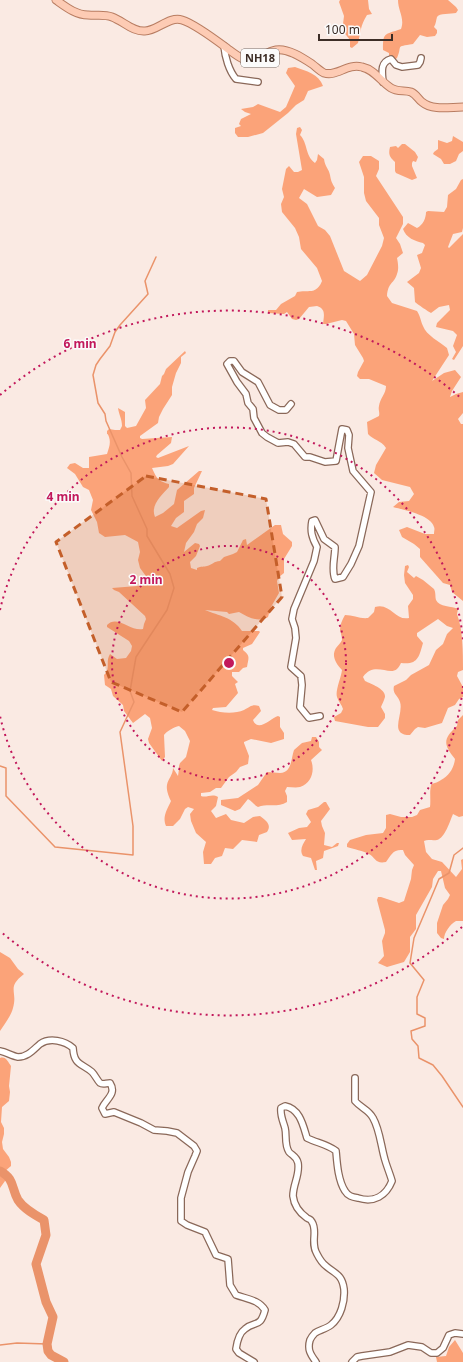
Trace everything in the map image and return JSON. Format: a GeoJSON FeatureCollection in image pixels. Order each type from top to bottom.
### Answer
{"type":"FeatureCollection","features":[{"type":"Feature","properties":{"kind":"main road","name":"NH18"},"geometry":{"type":"LineString","coordinates":[[56,0],[66,8],[84,15],[111,16],[135,29],[146,32],[176,19],[180,19],[187,22],[239,57],[248,60],[257,59],[276,50],[288,52],[311,63],[326,74],[334,73],[352,66],[362,67],[377,75],[383,82],[393,89],[409,91],[415,94],[431,108],[463,107]]}},
{"type":"Feature","properties":{"kind":"street"},"geometry":{"type":"LineString","coordinates":[[224,46],[233,76],[236,79],[258,82]]}},
{"type":"Feature","properties":{"kind":"street"},"geometry":{"type":"LineString","coordinates":[[383,82],[382,68],[384,62],[387,60],[391,59],[396,65],[402,67],[418,65],[421,58]]}},
{"type":"Feature","properties":{"kind":"street"},"geometry":{"type":"LineString","coordinates":[[291,404],[286,410],[274,408],[270,405],[258,382],[242,372],[234,361],[230,361],[227,364],[246,394],[248,403],[253,409],[254,418],[262,433],[273,441],[278,443],[290,442],[297,447],[305,457],[310,457],[325,462],[336,461],[342,429],[347,430],[349,435],[348,448],[353,471],[371,492],[359,546],[343,577],[335,579],[332,572],[335,558],[335,547],[324,539],[314,520],[312,521],[312,538],[317,547],[314,561],[294,608],[292,619],[296,638],[291,667],[301,676],[302,685],[300,707],[309,718],[320,716]]}},
{"type":"Feature","properties":{"kind":"street"},"geometry":{"type":"LineString","coordinates":[[0,1051],[19,1057],[30,1054],[48,1041],[57,1040],[68,1044],[73,1048],[76,1061],[97,1077],[100,1083],[110,1083],[112,1094],[104,1103],[102,1108],[105,1114],[114,1112],[142,1123],[154,1130],[177,1133],[194,1146],[196,1151],[195,1156],[188,1172],[181,1198],[181,1221],[205,1232],[216,1255],[228,1259],[230,1285],[236,1295],[258,1302],[265,1310],[261,1320],[256,1325],[243,1331],[236,1349],[244,1357],[254,1362]]}},
{"type":"Feature","properties":{"kind":"street"},"geometry":{"type":"LineString","coordinates":[[316,1362],[308,1349],[309,1343],[312,1336],[316,1332],[332,1324],[337,1317],[342,1309],[344,1290],[338,1274],[326,1266],[317,1255],[314,1248],[313,1223],[295,1206],[293,1190],[299,1173],[298,1164],[296,1158],[287,1148],[285,1129],[280,1114],[281,1108],[284,1106],[290,1107],[302,1120],[306,1138],[330,1147],[336,1151],[341,1184],[350,1196],[365,1201],[377,1198],[389,1190],[392,1181],[385,1162],[374,1118],[367,1110],[355,1101],[355,1078]]}},
{"type":"Feature","properties":{"kind":"street"},"geometry":{"type":"LineString","coordinates":[[352,1362],[357,1357],[390,1352],[408,1344],[422,1347],[432,1353],[438,1353],[443,1348],[449,1335],[455,1333],[463,1334]]}},
{"type":"Feature","properties":{"kind":"highlighted area"},"geometry":{"type":"Polygon","coordinates":[[[146,476],[266,499],[282,597],[182,712],[111,682],[56,542],[146,476]]]}},
{"type":"Feature","properties":{"kind":"shaded area"},"geometry":{"type":"Polygon","coordinates":[[[340,0],[368,0],[369,9],[372,14],[367,15],[362,26],[358,43],[352,48],[350,47],[350,40],[343,31],[344,16],[339,2],[340,0]]]}},
{"type":"Feature","properties":{"kind":"shaded area"},"geometry":{"type":"Polygon","coordinates":[[[398,0],[448,0],[458,10],[456,13],[438,16],[434,27],[437,30],[435,36],[427,37],[420,35],[413,44],[401,46],[397,58],[392,62],[389,60],[389,53],[383,50],[383,40],[386,35],[401,29],[402,18],[398,0]]]}},
{"type":"Feature","properties":{"kind":"shaded area"},"geometry":{"type":"Polygon","coordinates":[[[295,67],[315,76],[323,86],[308,91],[304,100],[263,133],[248,137],[238,137],[235,133],[235,128],[241,126],[239,124],[241,119],[251,114],[241,109],[253,107],[258,104],[280,112],[286,107],[295,86],[286,73],[288,68],[295,67]]]}},
{"type":"Feature","properties":{"kind":"shaded area"},"geometry":{"type":"Polygon","coordinates":[[[300,127],[302,130],[300,135],[303,138],[310,157],[315,163],[318,154],[324,159],[335,188],[331,195],[317,197],[304,189],[299,198],[307,204],[318,226],[325,230],[330,236],[344,271],[360,281],[367,275],[382,246],[384,238],[379,225],[379,218],[366,201],[364,193],[364,177],[359,162],[363,156],[371,156],[379,161],[379,169],[376,176],[403,217],[403,224],[396,238],[403,253],[397,258],[398,272],[389,288],[387,296],[392,303],[417,311],[427,332],[447,348],[449,355],[432,381],[444,373],[455,370],[461,377],[450,397],[463,392],[463,413],[458,419],[461,424],[463,424],[463,601],[452,592],[450,585],[443,583],[420,557],[420,549],[402,537],[399,530],[407,527],[425,534],[434,534],[434,527],[428,519],[410,511],[393,507],[399,502],[409,501],[414,494],[410,487],[382,480],[374,473],[376,465],[386,448],[382,443],[372,438],[368,434],[367,422],[379,416],[379,407],[386,386],[369,379],[360,379],[357,376],[364,361],[355,345],[354,334],[346,321],[342,320],[323,324],[323,311],[317,306],[309,307],[299,319],[296,320],[292,319],[287,312],[284,314],[268,313],[268,310],[276,310],[281,304],[295,296],[297,292],[317,289],[322,281],[317,268],[301,249],[299,237],[295,228],[282,212],[281,204],[284,197],[282,189],[286,169],[289,166],[294,172],[302,170],[296,134],[297,128],[300,127]]]}},
{"type":"Feature","properties":{"kind":"shaded area"},"geometry":{"type":"Polygon","coordinates":[[[453,136],[463,142],[463,151],[459,154],[456,161],[450,164],[444,164],[441,159],[433,154],[438,149],[438,140],[447,143],[452,141],[453,136]]]}},
{"type":"Feature","properties":{"kind":"shaded area"},"geometry":{"type":"Polygon","coordinates":[[[402,144],[405,144],[415,152],[418,157],[416,162],[413,161],[412,163],[417,178],[412,180],[396,173],[395,162],[389,154],[390,147],[396,146],[398,148],[402,144]]]}},
{"type":"Feature","properties":{"kind":"shaded area"},"geometry":{"type":"Polygon","coordinates":[[[463,179],[463,228],[462,232],[453,234],[448,247],[449,248],[463,234],[463,346],[454,360],[452,359],[456,352],[453,346],[457,335],[453,331],[436,327],[437,323],[450,310],[449,305],[439,307],[431,313],[415,302],[414,288],[407,282],[419,273],[421,268],[417,255],[422,253],[425,245],[409,237],[403,229],[408,223],[417,228],[419,227],[424,221],[426,212],[428,211],[444,212],[447,207],[448,195],[456,189],[463,179]]]}},
{"type":"Feature","properties":{"kind":"shaded area"},"geometry":{"type":"Polygon","coordinates":[[[185,351],[186,353],[181,357],[181,363],[176,373],[172,387],[172,395],[159,417],[158,423],[140,436],[142,439],[172,437],[171,443],[157,455],[156,457],[158,458],[189,446],[173,464],[152,468],[158,479],[169,484],[169,487],[155,504],[155,517],[163,513],[174,504],[177,490],[199,471],[202,471],[194,488],[194,494],[184,501],[184,512],[176,518],[171,526],[177,528],[201,511],[205,510],[203,518],[197,524],[194,532],[186,543],[184,552],[195,543],[199,544],[200,546],[196,556],[190,562],[191,568],[197,570],[198,567],[220,561],[224,557],[237,552],[243,540],[246,539],[247,545],[275,525],[281,525],[283,534],[292,542],[292,546],[284,559],[284,573],[277,581],[279,593],[271,607],[268,617],[264,619],[257,619],[239,612],[229,614],[227,612],[205,610],[230,620],[242,631],[260,632],[252,644],[243,648],[248,657],[247,667],[243,668],[239,672],[232,672],[232,676],[238,682],[235,684],[238,693],[226,707],[213,708],[212,710],[232,713],[257,705],[261,711],[253,720],[255,724],[265,724],[278,716],[280,717],[280,727],[284,733],[284,739],[271,743],[251,739],[244,742],[249,756],[248,764],[240,767],[229,777],[221,788],[216,788],[210,792],[201,793],[201,796],[214,795],[218,797],[216,806],[211,811],[216,818],[226,814],[231,820],[244,823],[253,817],[260,816],[269,825],[267,832],[259,835],[257,842],[242,840],[233,849],[225,848],[222,856],[215,858],[211,864],[204,864],[203,852],[206,842],[196,833],[191,821],[190,814],[194,809],[188,807],[185,809],[180,819],[173,826],[166,826],[165,823],[166,814],[171,801],[167,791],[168,783],[173,768],[178,776],[180,763],[186,757],[190,741],[185,731],[179,726],[171,729],[164,735],[165,757],[162,761],[149,743],[148,739],[152,728],[150,718],[145,714],[133,723],[124,711],[123,705],[113,696],[111,689],[105,685],[104,675],[107,670],[110,654],[117,659],[126,658],[131,651],[132,646],[129,641],[107,627],[107,625],[115,621],[134,628],[143,629],[146,619],[145,616],[119,592],[112,588],[150,585],[151,583],[140,568],[138,560],[140,552],[138,542],[125,535],[105,537],[99,533],[97,522],[91,510],[93,500],[89,490],[83,487],[75,474],[67,468],[70,464],[75,463],[83,468],[89,468],[89,457],[107,454],[110,441],[107,431],[109,429],[120,430],[122,426],[118,408],[125,412],[125,426],[127,428],[136,426],[146,408],[145,400],[160,384],[166,369],[185,351]]]}},
{"type":"Feature","properties":{"kind":"shaded area"},"geometry":{"type":"Polygon","coordinates":[[[408,565],[409,567],[407,572],[414,578],[416,576],[423,580],[434,589],[436,600],[440,604],[458,609],[457,614],[462,641],[463,670],[458,672],[457,676],[463,687],[463,697],[459,699],[455,705],[448,708],[442,723],[425,728],[418,727],[410,735],[400,732],[398,723],[401,707],[399,700],[394,693],[394,686],[429,665],[436,650],[443,644],[447,634],[453,628],[447,626],[438,619],[417,633],[417,636],[423,643],[417,659],[411,663],[401,663],[394,671],[376,669],[367,672],[363,677],[365,681],[378,687],[385,694],[381,707],[385,714],[385,718],[378,727],[368,727],[335,721],[334,717],[341,713],[343,709],[337,694],[337,688],[342,670],[336,663],[334,654],[336,648],[342,640],[340,630],[343,619],[345,615],[368,618],[374,612],[375,607],[380,606],[389,609],[400,617],[409,618],[408,606],[413,599],[413,595],[405,583],[405,566],[408,565]]]}},
{"type":"Feature","properties":{"kind":"shaded area"},"geometry":{"type":"Polygon","coordinates":[[[463,715],[463,816],[459,817],[453,814],[447,829],[440,839],[424,841],[426,852],[432,859],[442,862],[456,877],[462,869],[461,860],[463,859],[463,921],[456,921],[452,924],[446,931],[444,939],[437,933],[437,923],[443,905],[450,895],[445,888],[441,871],[438,871],[433,879],[432,887],[416,915],[416,929],[410,937],[410,952],[404,962],[387,967],[378,963],[384,956],[382,941],[385,930],[377,900],[378,897],[381,897],[399,903],[404,901],[414,865],[405,855],[403,850],[397,850],[386,862],[380,862],[367,853],[347,847],[347,844],[350,840],[366,835],[383,833],[386,828],[386,815],[390,814],[401,817],[412,817],[417,815],[420,810],[430,807],[432,784],[446,776],[454,766],[455,759],[448,749],[446,742],[449,735],[457,726],[458,720],[463,715]]]}},
{"type":"Feature","properties":{"kind":"shaded area"},"geometry":{"type":"Polygon","coordinates":[[[312,737],[316,737],[319,742],[319,747],[322,750],[311,760],[313,768],[312,776],[304,785],[300,787],[287,787],[285,791],[287,802],[280,805],[265,805],[258,807],[248,799],[240,809],[235,811],[221,805],[221,800],[238,798],[258,785],[267,772],[280,773],[287,771],[294,750],[302,743],[311,741],[312,737]]]}},
{"type":"Feature","properties":{"kind":"shaded area"},"geometry":{"type":"Polygon","coordinates":[[[326,802],[330,809],[321,821],[325,833],[324,845],[332,847],[339,843],[338,846],[324,851],[323,858],[316,861],[317,870],[315,870],[311,858],[303,856],[301,852],[306,839],[292,840],[288,833],[299,828],[307,827],[311,822],[306,814],[308,810],[318,807],[326,802]]]}},
{"type":"Feature","properties":{"kind":"shaded area"},"geometry":{"type":"Polygon","coordinates":[[[0,952],[10,958],[18,969],[24,974],[15,983],[12,1011],[0,1031],[0,952]]]}},
{"type":"Feature","properties":{"kind":"shaded area"},"geometry":{"type":"Polygon","coordinates":[[[0,1058],[8,1061],[11,1066],[9,1101],[2,1107],[1,1122],[4,1128],[2,1142],[3,1149],[9,1157],[11,1166],[4,1172],[5,1181],[0,1188],[0,1058]]]}},
{"type":"Feature","properties":{"kind":"shaded area"},"geometry":{"type":"Polygon","coordinates":[[[455,1340],[463,1353],[463,1362],[437,1362],[436,1357],[446,1356],[449,1347],[455,1340]]]}},
{"type":"Feature","properties":{"kind":"waterway"},"geometry":{"type":"LineString","coordinates":[[0,766],[6,768],[6,796],[55,847],[133,855],[133,826],[120,732],[134,702],[130,691],[136,657],[167,610],[174,588],[170,574],[147,536],[147,529],[132,496],[131,473],[106,421],[105,414],[98,403],[93,375],[96,365],[110,346],[115,332],[148,294],[145,281],[156,257]]}},
{"type":"Feature","properties":{"kind":"waterway"},"geometry":{"type":"LineString","coordinates":[[463,848],[454,855],[449,873],[439,879],[414,938],[410,963],[424,980],[417,997],[417,1014],[425,1018],[425,1026],[411,1031],[412,1039],[418,1046],[419,1058],[433,1065],[463,1107]]}},
{"type":"Feature","properties":{"kind":"waterway"},"geometry":{"type":"LineString","coordinates":[[0,1171],[8,1177],[20,1203],[30,1212],[44,1220],[46,1235],[36,1264],[46,1302],[53,1317],[47,1344],[48,1351],[51,1355],[64,1362]]}},
{"type":"Feature","properties":{"kind":"waterway"},"geometry":{"type":"LineString","coordinates":[[0,1345],[17,1343],[47,1344]]}}]}
